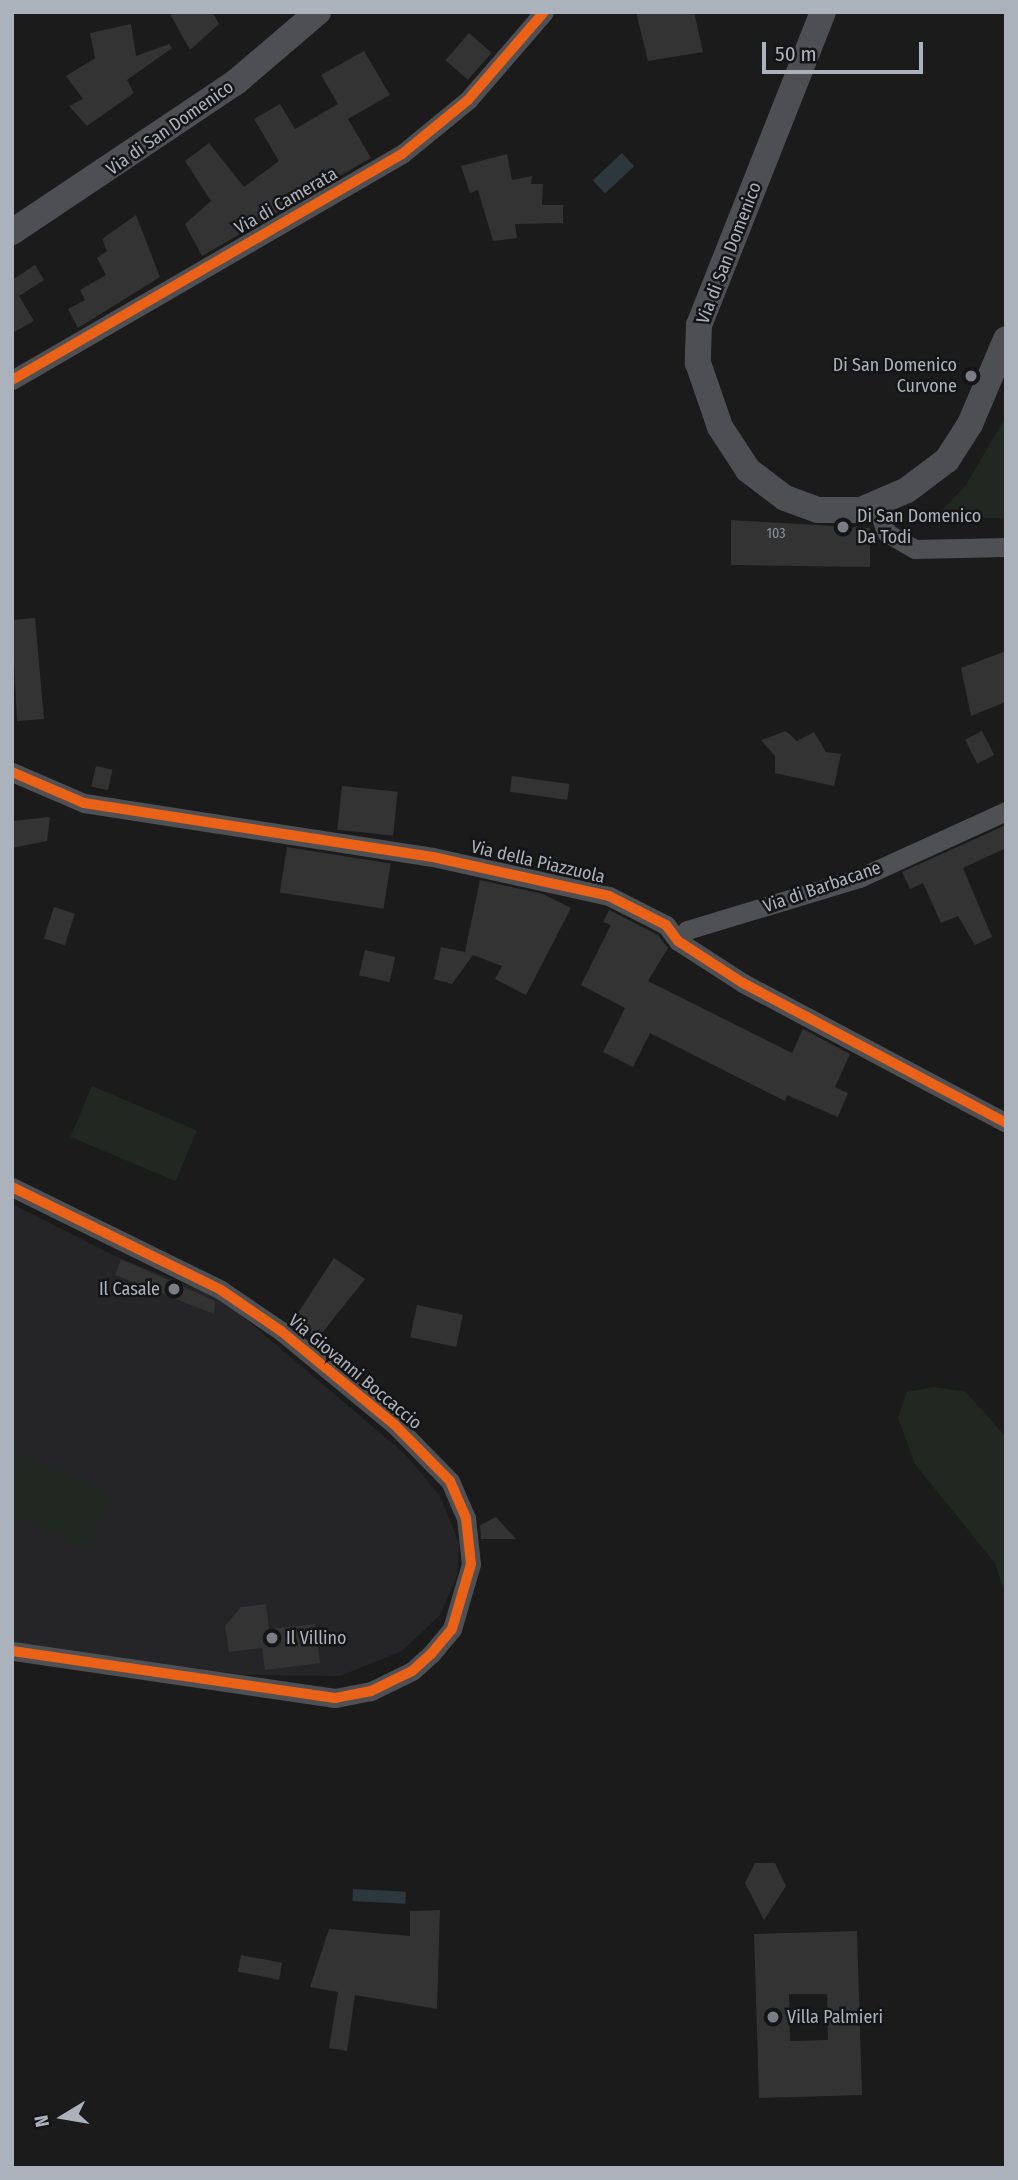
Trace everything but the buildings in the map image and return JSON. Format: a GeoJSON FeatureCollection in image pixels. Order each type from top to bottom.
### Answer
{"type":"FeatureCollection","features":[{"type":"Feature","properties":{"kind":"main road","name":"Via di San Domenico"},"geometry":{"type":"LineString","coordinates":[[12,232],[236,82],[318,12]]}},
{"type":"Feature","properties":{"kind":"main road","name":"Via di San Domenico"},"geometry":{"type":"LineString","coordinates":[[823,12],[699,325],[698,363],[705,398],[748,470],[785,498],[818,510],[876,505],[920,482],[957,447],[1006,339]]}},
{"type":"Feature","properties":{"kind":"street","name":"Via di Camerata"},"geometry":{"type":"LineString","coordinates":[[12,380],[402,154],[468,100],[544,12]]}},
{"type":"Feature","properties":{"kind":"street"},"geometry":{"type":"LineString","coordinates":[[876,505],[887,533],[915,549],[1006,547]]}},
{"type":"Feature","properties":{"kind":"street","name":"Via della Piazzuola"},"geometry":{"type":"LineString","coordinates":[[12,772],[84,803],[558,882],[609,896],[666,925],[678,941],[1006,1123]]}},
{"type":"Feature","properties":{"kind":"street","name":"Via di Barbacane"},"geometry":{"type":"LineString","coordinates":[[678,941],[687,930],[859,878],[1006,811]]}},
{"type":"Feature","properties":{"kind":"street","name":"Via Giovanni Boccaccio"},"geometry":{"type":"LineString","coordinates":[[12,1187],[221,1290],[302,1348],[394,1424],[450,1481],[466,1518],[471,1563],[458,1616],[431,1654],[412,1671],[371,1691],[335,1698],[12,1651]]}},
{"type":"Feature","properties":{"kind":"shaded area"},"geometry":{"type":"Polygon","coordinates":[[[622,153],[634,166],[605,193],[593,180],[622,153]]]}},
{"type":"Feature","properties":{"kind":"shaded area"},"geometry":{"type":"Polygon","coordinates":[[[1006,416],[1006,518],[935,518],[966,485],[1006,416]]]}},
{"type":"Feature","properties":{"kind":"shaded area"},"geometry":{"type":"Polygon","coordinates":[[[92,1086],[197,1131],[175,1181],[71,1137],[92,1086]]]}},
{"type":"Feature","properties":{"kind":"shaded area"},"geometry":{"type":"Polygon","coordinates":[[[12,1204],[121,1259],[221,1298],[405,1454],[440,1496],[459,1543],[457,1576],[440,1615],[402,1651],[340,1676],[246,1675],[12,1644],[12,1204]]]}},
{"type":"Feature","properties":{"kind":"shaded area"},"geometry":{"type":"Polygon","coordinates":[[[934,1387],[966,1392],[1006,1437],[1006,1597],[995,1563],[915,1464],[898,1418],[907,1392],[934,1387]]]}},
{"type":"Feature","properties":{"kind":"shaded area"},"geometry":{"type":"Polygon","coordinates":[[[12,1450],[110,1495],[86,1548],[12,1515],[12,1450]]]}},
{"type":"Feature","properties":{"kind":"shaded area"},"geometry":{"type":"Polygon","coordinates":[[[353,1889],[406,1892],[405,1904],[352,1901],[353,1889]]]}},
{"type":"Feature","properties":{"kind":"cycle path"},"geometry":{"type":"LineString","coordinates":[[12,380],[402,154],[468,100],[544,12]]}},
{"type":"Feature","properties":{"kind":"cycle path"},"geometry":{"type":"LineString","coordinates":[[12,772],[84,803],[433,857],[609,896],[666,925],[678,941],[743,983],[1006,1123]]}},
{"type":"Feature","properties":{"kind":"cycle path"},"geometry":{"type":"LineString","coordinates":[[12,1187],[221,1290],[281,1331],[394,1424],[450,1481],[466,1518],[471,1564],[452,1629],[431,1654],[412,1671],[371,1691],[335,1698],[12,1651]]}},
{"type":"Feature","properties":{"kind":"place","name":"Di San Domenico Curvone"},"geometry":{"type":"Point","coordinates":[971,376]}},
{"type":"Feature","properties":{"kind":"place","name":"Di San Domenico Da Todi"},"geometry":{"type":"Point","coordinates":[843,527]}},
{"type":"Feature","properties":{"kind":"place","name":"Il Casale"},"geometry":{"type":"Point","coordinates":[174,1289]}},
{"type":"Feature","properties":{"kind":"place","name":"Il Villino"},"geometry":{"type":"Point","coordinates":[272,1638]}},
{"type":"Feature","properties":{"kind":"place","name":"Villa Palmieri"},"geometry":{"type":"Point","coordinates":[773,2017]}}]}
